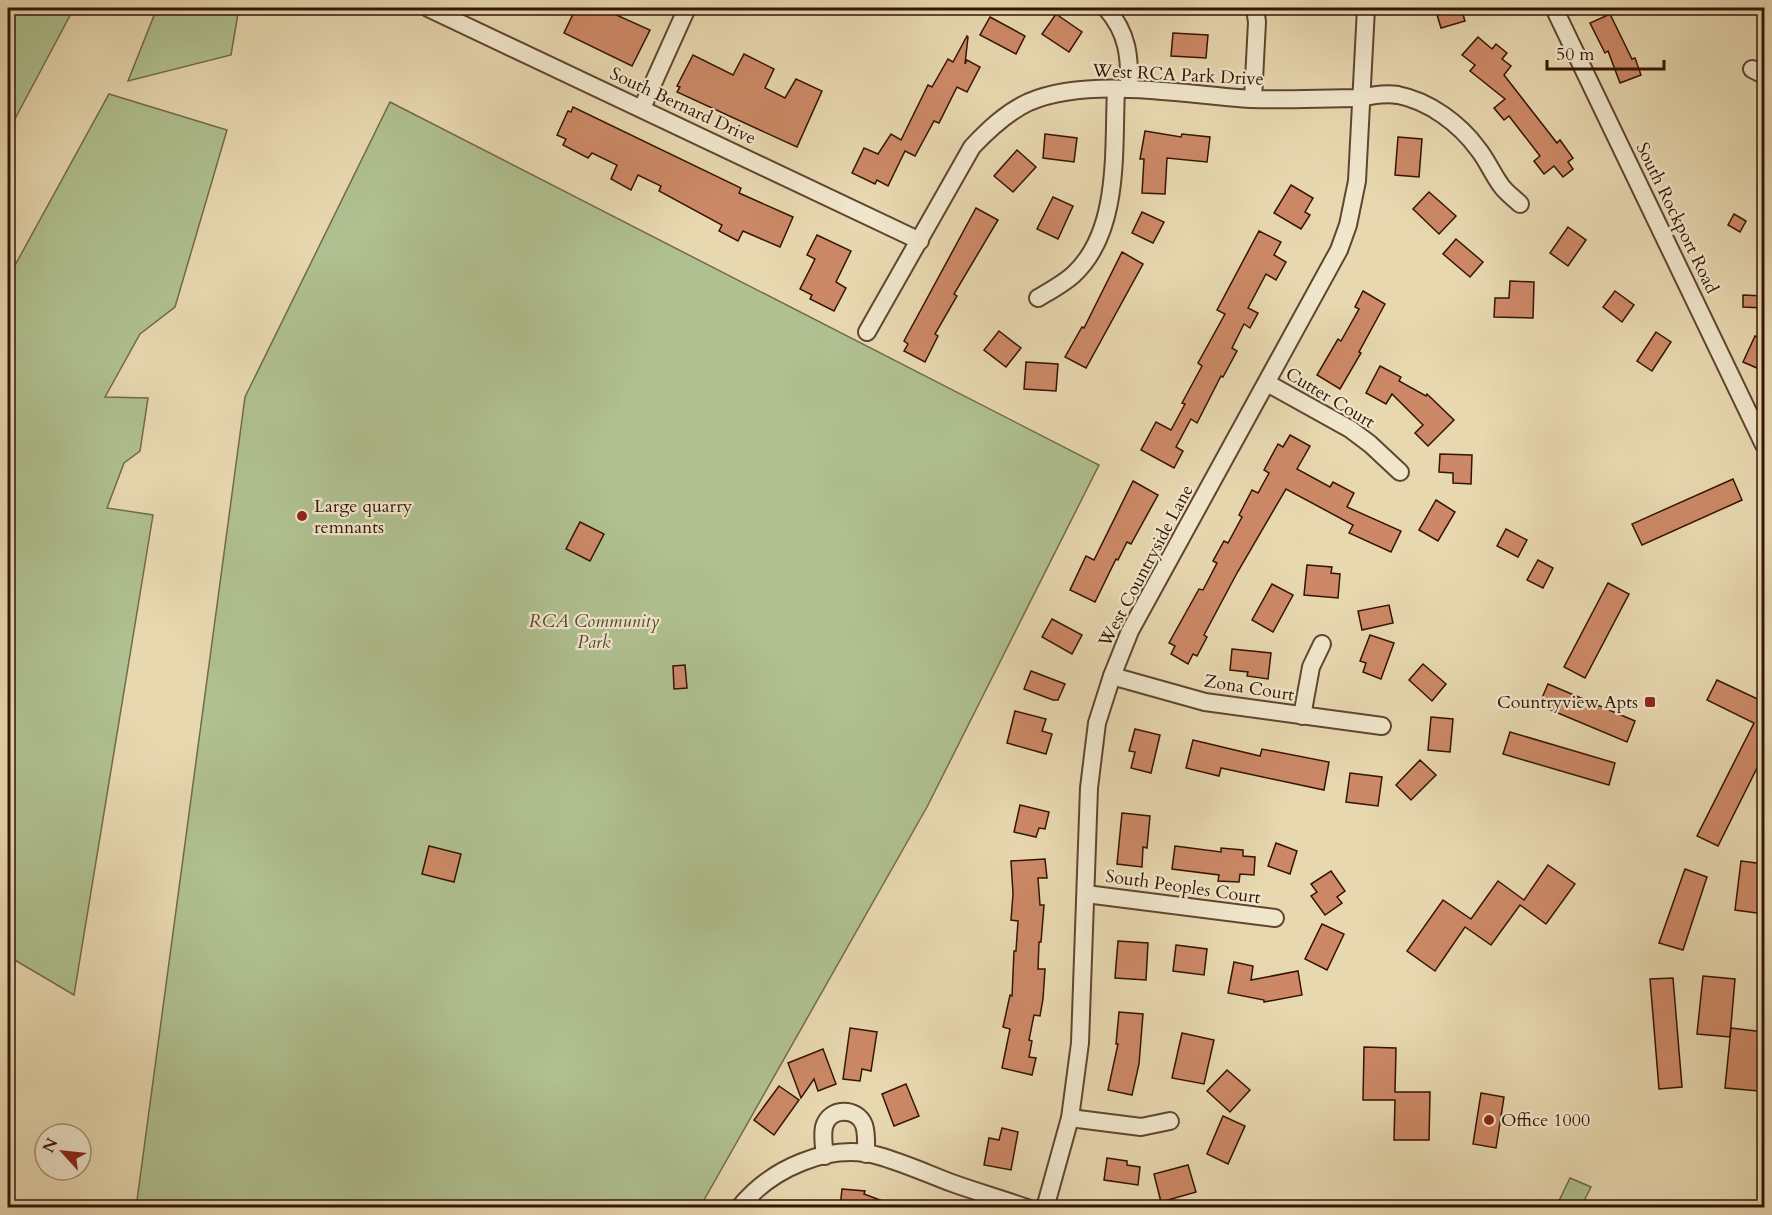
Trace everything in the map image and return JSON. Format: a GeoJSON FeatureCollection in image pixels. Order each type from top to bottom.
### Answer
{"type":"FeatureCollection","features":[{"type":"Feature","properties":{"kind":"street","name":"South Bernard Drive"},"geometry":{"type":"LineString","coordinates":[[428,8],[920,241]]}},
{"type":"Feature","properties":{"kind":"street"},"geometry":{"type":"LineString","coordinates":[[642,108],[687,8]]}},
{"type":"Feature","properties":{"kind":"street"},"geometry":{"type":"LineString","coordinates":[[1038,298],[1073,275],[1090,252],[1109,208],[1122,90],[1130,63],[1125,40],[1114,17],[1106,8]]}},
{"type":"Feature","properties":{"kind":"street"},"geometry":{"type":"LineString","coordinates":[[1253,99],[1257,22],[1255,8]]}},
{"type":"Feature","properties":{"kind":"street","name":"West Countryside Lane"},"geometry":{"type":"LineString","coordinates":[[1045,1208],[1070,1118],[1080,1043],[1089,788],[1097,723],[1130,631],[1327,275],[1348,225],[1357,181],[1366,8]]}},
{"type":"Feature","properties":{"kind":"street","name":"South Rockport Road"},"geometry":{"type":"LineString","coordinates":[[1554,8],[1763,436]]}},
{"type":"Feature","properties":{"kind":"street","name":"West RCA Park Drive"},"geometry":{"type":"LineString","coordinates":[[867,332],[972,147],[999,120],[1027,103],[1044,96],[1081,90],[1122,90],[1253,99],[1361,98],[1378,94],[1410,98],[1441,114],[1476,146],[1501,185],[1520,204]]}},
{"type":"Feature","properties":{"kind":"street","name":"Cutter Court"},"geometry":{"type":"LineString","coordinates":[[1267,383],[1350,429],[1400,472]]}},
{"type":"Feature","properties":{"kind":"street"},"geometry":{"type":"LineString","coordinates":[[1302,716],[1311,668],[1322,644]]}},
{"type":"Feature","properties":{"kind":"street","name":"Zona Court"},"geometry":{"type":"LineString","coordinates":[[1112,676],[1205,702],[1382,726]]}},
{"type":"Feature","properties":{"kind":"street","name":"South Peoples Court"},"geometry":{"type":"LineString","coordinates":[[1086,894],[1275,918]]}},
{"type":"Feature","properties":{"kind":"street"},"geometry":{"type":"LineString","coordinates":[[825,1156],[823,1137],[827,1121],[834,1114],[843,1111],[853,1113],[865,1127],[866,1154]]}},
{"type":"Feature","properties":{"kind":"street"},"geometry":{"type":"LineString","coordinates":[[1070,1118],[1141,1127],[1170,1121]]}},
{"type":"Feature","properties":{"kind":"street"},"geometry":{"type":"LineString","coordinates":[[739,1208],[759,1186],[781,1171],[807,1160],[825,1156],[866,1154],[878,1156],[1026,1208]]}},
{"type":"Feature","properties":{"kind":"green space"},"geometry":{"type":"Polygon","coordinates":[[[8,8],[74,8],[8,132],[8,8]]]}},
{"type":"Feature","properties":{"kind":"green space"},"geometry":{"type":"Polygon","coordinates":[[[157,8],[239,8],[231,55],[128,81],[157,8]]]}},
{"type":"Feature","properties":{"kind":"green space"},"geometry":{"type":"Polygon","coordinates":[[[109,94],[227,130],[175,307],[140,334],[105,397],[148,398],[140,451],[124,463],[107,508],[153,515],[74,995],[8,956],[8,278],[109,94]]]}},
{"type":"Feature","properties":{"kind":"green space","name":"RCA Community Park"},"geometry":{"type":"Polygon","coordinates":[[[390,102],[1099,465],[927,807],[700,1207],[136,1208],[245,397],[390,102]]]}},
{"type":"Feature","properties":{"kind":"green space"},"geometry":{"type":"Polygon","coordinates":[[[1570,1178],[1591,1187],[1581,1207],[1556,1207],[1570,1178]]]}},
{"type":"Feature","properties":{"kind":"building"},"geometry":{"type":"Polygon","coordinates":[[[576,8],[601,8],[650,30],[632,66],[564,33],[576,8]]]}},
{"type":"Feature","properties":{"kind":"building"},"geometry":{"type":"Polygon","coordinates":[[[1435,8],[1461,8],[1465,21],[1441,28],[1435,8]]]}},
{"type":"Feature","properties":{"kind":"building"},"geometry":{"type":"Polygon","coordinates":[[[1056,14],[1082,32],[1069,52],[1042,34],[1056,14]]]}},
{"type":"Feature","properties":{"kind":"building"},"geometry":{"type":"Polygon","coordinates":[[[1610,14],[1632,59],[1635,58],[1641,75],[1620,83],[1608,51],[1605,53],[1590,23],[1610,14]]]}},
{"type":"Feature","properties":{"kind":"building"},"geometry":{"type":"Polygon","coordinates":[[[990,17],[1025,36],[1016,54],[980,35],[990,17]]]}},
{"type":"Feature","properties":{"kind":"building"},"geometry":{"type":"Polygon","coordinates":[[[1173,33],[1208,35],[1206,58],[1171,56],[1173,33]]]}},
{"type":"Feature","properties":{"kind":"building"},"geometry":{"type":"Polygon","coordinates":[[[967,36],[965,64],[967,60],[980,67],[967,92],[957,87],[939,123],[934,121],[915,156],[905,151],[888,186],[877,180],[875,184],[852,173],[864,148],[878,154],[891,134],[901,140],[928,85],[932,87],[948,59],[953,62],[967,36]]]}},
{"type":"Feature","properties":{"kind":"building"},"geometry":{"type":"Polygon","coordinates":[[[1478,37],[1492,49],[1496,44],[1507,53],[1502,59],[1511,66],[1504,75],[1557,143],[1560,140],[1573,158],[1568,162],[1573,169],[1563,177],[1554,166],[1544,174],[1534,161],[1540,156],[1509,116],[1504,120],[1494,108],[1505,99],[1470,71],[1475,65],[1462,55],[1478,37]]]}},
{"type":"Feature","properties":{"kind":"building"},"geometry":{"type":"Polygon","coordinates":[[[744,54],[774,69],[765,88],[785,98],[796,79],[822,91],[797,147],[677,92],[680,87],[677,86],[693,55],[733,75],[744,54]]]}},
{"type":"Feature","properties":{"kind":"building"},"geometry":{"type":"Polygon","coordinates":[[[573,107],[741,188],[739,193],[793,217],[780,247],[743,231],[738,241],[719,231],[722,225],[659,191],[661,186],[638,175],[631,190],[611,179],[617,165],[592,153],[588,158],[563,145],[566,139],[557,135],[568,111],[571,112],[573,107]]]}},
{"type":"Feature","properties":{"kind":"building"},"geometry":{"type":"Polygon","coordinates":[[[1145,131],[1181,137],[1182,134],[1210,137],[1207,162],[1167,158],[1165,194],[1142,193],[1144,159],[1140,159],[1145,131]]]}},
{"type":"Feature","properties":{"kind":"building"},"geometry":{"type":"Polygon","coordinates":[[[1045,134],[1077,138],[1074,162],[1043,158],[1045,134]]]}},
{"type":"Feature","properties":{"kind":"building"},"geometry":{"type":"Polygon","coordinates":[[[1398,137],[1422,139],[1419,177],[1395,175],[1398,137]]]}},
{"type":"Feature","properties":{"kind":"building"},"geometry":{"type":"Polygon","coordinates":[[[1017,150],[1036,167],[1013,192],[994,176],[1017,150]]]}},
{"type":"Feature","properties":{"kind":"building"},"geometry":{"type":"Polygon","coordinates":[[[1291,185],[1313,198],[1305,212],[1310,215],[1301,229],[1274,213],[1291,185]]]}},
{"type":"Feature","properties":{"kind":"building"},"geometry":{"type":"Polygon","coordinates":[[[1429,192],[1456,216],[1439,234],[1413,209],[1429,192]]]}},
{"type":"Feature","properties":{"kind":"building"},"geometry":{"type":"Polygon","coordinates":[[[1053,197],[1073,206],[1058,239],[1037,229],[1053,197]]]}},
{"type":"Feature","properties":{"kind":"building"},"geometry":{"type":"Polygon","coordinates":[[[976,208],[998,220],[954,294],[957,296],[935,334],[938,336],[925,362],[904,351],[908,344],[904,341],[976,208]]]}},
{"type":"Feature","properties":{"kind":"building"},"geometry":{"type":"Polygon","coordinates":[[[1142,212],[1164,222],[1153,243],[1132,233],[1142,212]]]}},
{"type":"Feature","properties":{"kind":"building"},"geometry":{"type":"Polygon","coordinates":[[[1734,214],[1746,221],[1740,232],[1728,225],[1734,214]]]}},
{"type":"Feature","properties":{"kind":"building"},"geometry":{"type":"Polygon","coordinates":[[[1568,227],[1586,240],[1568,266],[1550,253],[1568,227]]]}},
{"type":"Feature","properties":{"kind":"building"},"geometry":{"type":"Polygon","coordinates":[[[1259,231],[1281,242],[1274,255],[1286,262],[1276,280],[1266,274],[1248,308],[1258,313],[1250,328],[1244,324],[1232,348],[1237,351],[1223,377],[1221,376],[1197,423],[1191,419],[1176,447],[1183,451],[1174,468],[1141,450],[1156,422],[1171,430],[1185,404],[1182,403],[1202,366],[1198,363],[1225,314],[1217,310],[1259,231]]]}},
{"type":"Feature","properties":{"kind":"building"},"geometry":{"type":"Polygon","coordinates":[[[817,235],[851,251],[836,282],[846,288],[834,311],[810,299],[812,295],[800,289],[815,259],[807,255],[817,235]]]}},
{"type":"Feature","properties":{"kind":"building"},"geometry":{"type":"Polygon","coordinates":[[[1456,239],[1483,262],[1470,277],[1443,254],[1456,239]]]}},
{"type":"Feature","properties":{"kind":"building"},"geometry":{"type":"Polygon","coordinates":[[[1122,252],[1143,264],[1086,368],[1065,357],[1082,327],[1084,328],[1122,252]]]}},
{"type":"Feature","properties":{"kind":"building"},"geometry":{"type":"Polygon","coordinates":[[[1510,281],[1534,282],[1533,318],[1494,317],[1495,298],[1509,298],[1510,281]]]}},
{"type":"Feature","properties":{"kind":"building"},"geometry":{"type":"Polygon","coordinates":[[[1363,291],[1385,304],[1340,389],[1317,375],[1338,339],[1341,341],[1359,309],[1355,307],[1363,291]]]}},
{"type":"Feature","properties":{"kind":"building"},"geometry":{"type":"Polygon","coordinates":[[[1615,291],[1634,305],[1622,322],[1603,307],[1615,291]]]}},
{"type":"Feature","properties":{"kind":"building"},"geometry":{"type":"Polygon","coordinates":[[[1743,295],[1764,296],[1764,308],[1743,307],[1743,295]]]}},
{"type":"Feature","properties":{"kind":"building"},"geometry":{"type":"Polygon","coordinates":[[[999,331],[1021,348],[1006,367],[984,350],[999,331]]]}},
{"type":"Feature","properties":{"kind":"building"},"geometry":{"type":"Polygon","coordinates":[[[1656,332],[1671,342],[1652,371],[1637,361],[1656,332]]]}},
{"type":"Feature","properties":{"kind":"building"},"geometry":{"type":"Polygon","coordinates":[[[1755,336],[1764,340],[1764,371],[1743,362],[1755,336]]]}},
{"type":"Feature","properties":{"kind":"building"},"geometry":{"type":"Polygon","coordinates":[[[1026,362],[1058,364],[1056,391],[1024,389],[1026,362]]]}},
{"type":"Feature","properties":{"kind":"building"},"geometry":{"type":"Polygon","coordinates":[[[1380,366],[1401,377],[1399,381],[1426,396],[1427,394],[1454,420],[1428,446],[1415,433],[1423,425],[1392,394],[1386,404],[1366,393],[1380,366]]]}},
{"type":"Feature","properties":{"kind":"building"},"geometry":{"type":"Polygon","coordinates":[[[1290,435],[1310,446],[1297,469],[1330,487],[1333,482],[1354,493],[1347,507],[1401,531],[1391,552],[1349,533],[1353,525],[1286,489],[1237,573],[1204,635],[1207,637],[1197,656],[1193,654],[1188,664],[1171,654],[1175,646],[1169,643],[1199,589],[1203,590],[1217,563],[1213,561],[1224,541],[1228,543],[1242,517],[1239,515],[1252,490],[1258,493],[1269,473],[1264,470],[1278,444],[1283,447],[1290,435]]]}},
{"type":"Feature","properties":{"kind":"building"},"geometry":{"type":"Polygon","coordinates":[[[1440,454],[1472,455],[1471,484],[1453,483],[1453,473],[1439,472],[1440,454]]]}},
{"type":"Feature","properties":{"kind":"building"},"geometry":{"type":"Polygon","coordinates":[[[1733,479],[1742,500],[1642,545],[1632,524],[1733,479]]]}},
{"type":"Feature","properties":{"kind":"building"},"geometry":{"type":"Polygon","coordinates":[[[1133,481],[1158,495],[1131,544],[1127,542],[1118,560],[1116,559],[1095,602],[1070,590],[1086,556],[1094,560],[1133,481]]]}},
{"type":"Feature","properties":{"kind":"building"},"geometry":{"type":"Polygon","coordinates":[[[1436,500],[1455,512],[1438,541],[1419,530],[1436,500]]]}},
{"type":"Feature","properties":{"kind":"building"},"geometry":{"type":"Polygon","coordinates":[[[580,522],[604,534],[590,561],[566,549],[580,522]]]}},
{"type":"Feature","properties":{"kind":"building"},"geometry":{"type":"Polygon","coordinates":[[[1506,529],[1527,540],[1518,557],[1497,546],[1506,529]]]}},
{"type":"Feature","properties":{"kind":"building"},"geometry":{"type":"Polygon","coordinates":[[[1538,560],[1553,568],[1543,588],[1527,580],[1538,560]]]}},
{"type":"Feature","properties":{"kind":"building"},"geometry":{"type":"Polygon","coordinates":[[[1307,565],[1332,567],[1331,573],[1340,574],[1338,598],[1304,595],[1307,565]]]}},
{"type":"Feature","properties":{"kind":"building"},"geometry":{"type":"Polygon","coordinates":[[[1608,583],[1629,594],[1585,678],[1564,667],[1608,583]]]}},
{"type":"Feature","properties":{"kind":"building"},"geometry":{"type":"Polygon","coordinates":[[[1272,584],[1293,595],[1273,632],[1252,620],[1272,584]]]}},
{"type":"Feature","properties":{"kind":"building"},"geometry":{"type":"Polygon","coordinates":[[[1389,605],[1393,623],[1362,630],[1358,611],[1389,605]]]}},
{"type":"Feature","properties":{"kind":"building"},"geometry":{"type":"Polygon","coordinates":[[[1052,619],[1082,635],[1072,654],[1042,637],[1052,619]]]}},
{"type":"Feature","properties":{"kind":"building"},"geometry":{"type":"Polygon","coordinates":[[[1370,635],[1394,643],[1381,679],[1363,672],[1366,663],[1360,661],[1370,635]]]}},
{"type":"Feature","properties":{"kind":"building"},"geometry":{"type":"Polygon","coordinates":[[[1232,649],[1271,653],[1268,679],[1247,676],[1248,672],[1230,670],[1232,649]]]}},
{"type":"Feature","properties":{"kind":"building"},"geometry":{"type":"Polygon","coordinates":[[[1423,664],[1446,684],[1432,701],[1409,680],[1423,664]]]}},
{"type":"Feature","properties":{"kind":"building"},"geometry":{"type":"Polygon","coordinates":[[[685,665],[687,688],[674,689],[673,666],[685,665]]]}},
{"type":"Feature","properties":{"kind":"building"},"geometry":{"type":"Polygon","coordinates":[[[1031,671],[1065,684],[1058,700],[1024,689],[1031,671]]]}},
{"type":"Feature","properties":{"kind":"building"},"geometry":{"type":"Polygon","coordinates":[[[1717,680],[1764,702],[1764,754],[1718,846],[1697,836],[1754,723],[1707,700],[1717,680]]]}},
{"type":"Feature","properties":{"kind":"building"},"geometry":{"type":"Polygon","coordinates":[[[1548,684],[1635,721],[1627,742],[1539,705],[1548,684]]]}},
{"type":"Feature","properties":{"kind":"building"},"geometry":{"type":"Polygon","coordinates":[[[1015,711],[1046,719],[1042,731],[1052,734],[1046,754],[1007,743],[1015,711]]]}},
{"type":"Feature","properties":{"kind":"building"},"geometry":{"type":"Polygon","coordinates":[[[1431,717],[1453,719],[1450,752],[1428,750],[1431,717]]]}},
{"type":"Feature","properties":{"kind":"building"},"geometry":{"type":"Polygon","coordinates":[[[1135,729],[1160,735],[1151,773],[1131,768],[1135,752],[1129,751],[1135,729]]]}},
{"type":"Feature","properties":{"kind":"building"},"geometry":{"type":"Polygon","coordinates":[[[1510,732],[1615,763],[1609,785],[1503,754],[1510,732]]]}},
{"type":"Feature","properties":{"kind":"building"},"geometry":{"type":"Polygon","coordinates":[[[1193,740],[1260,756],[1262,749],[1329,762],[1324,790],[1221,768],[1219,776],[1186,768],[1193,740]]]}},
{"type":"Feature","properties":{"kind":"building"},"geometry":{"type":"Polygon","coordinates":[[[1420,760],[1436,775],[1411,800],[1396,785],[1420,760]]]}},
{"type":"Feature","properties":{"kind":"building"},"geometry":{"type":"Polygon","coordinates":[[[1350,773],[1382,777],[1378,806],[1346,802],[1350,773]]]}},
{"type":"Feature","properties":{"kind":"building"},"geometry":{"type":"Polygon","coordinates":[[[1020,805],[1049,812],[1045,829],[1039,828],[1036,837],[1014,832],[1020,805]]]}},
{"type":"Feature","properties":{"kind":"building"},"geometry":{"type":"Polygon","coordinates":[[[1122,813],[1150,816],[1147,848],[1143,847],[1142,867],[1117,864],[1122,813]]]}},
{"type":"Feature","properties":{"kind":"building"},"geometry":{"type":"Polygon","coordinates":[[[1276,843],[1297,851],[1290,874],[1268,866],[1276,843]]]}},
{"type":"Feature","properties":{"kind":"building"},"geometry":{"type":"Polygon","coordinates":[[[429,846],[461,854],[454,882],[422,874],[429,846]]]}},
{"type":"Feature","properties":{"kind":"building"},"geometry":{"type":"Polygon","coordinates":[[[1175,846],[1221,852],[1221,848],[1243,850],[1243,856],[1255,857],[1254,875],[1240,874],[1239,882],[1218,881],[1219,875],[1172,869],[1175,846]]]}},
{"type":"Feature","properties":{"kind":"building"},"geometry":{"type":"Polygon","coordinates":[[[1045,859],[1047,878],[1038,878],[1040,905],[1044,905],[1038,969],[1045,969],[1040,1016],[1034,1015],[1029,1040],[1032,1041],[1029,1057],[1036,1058],[1032,1075],[1002,1068],[1010,1029],[1003,1027],[1010,995],[1012,996],[1018,921],[1011,920],[1013,894],[1011,861],[1045,859]]]}},
{"type":"Feature","properties":{"kind":"building"},"geometry":{"type":"Polygon","coordinates":[[[1741,861],[1764,864],[1764,914],[1735,910],[1741,861]]]}},
{"type":"Feature","properties":{"kind":"building"},"geometry":{"type":"Polygon","coordinates":[[[1548,865],[1575,884],[1546,924],[1520,905],[1491,945],[1465,927],[1435,971],[1407,951],[1443,900],[1471,919],[1498,881],[1524,900],[1548,865]]]}},
{"type":"Feature","properties":{"kind":"building"},"geometry":{"type":"Polygon","coordinates":[[[1685,869],[1707,877],[1683,950],[1659,943],[1685,869]]]}},
{"type":"Feature","properties":{"kind":"building"},"geometry":{"type":"Polygon","coordinates":[[[1331,871],[1345,891],[1337,897],[1342,903],[1325,915],[1311,896],[1317,892],[1311,884],[1331,871]]]}},
{"type":"Feature","properties":{"kind":"building"},"geometry":{"type":"Polygon","coordinates":[[[1322,924],[1344,934],[1327,970],[1305,959],[1322,924]]]}},
{"type":"Feature","properties":{"kind":"building"},"geometry":{"type":"Polygon","coordinates":[[[1118,941],[1148,943],[1146,980],[1115,978],[1118,941]]]}},
{"type":"Feature","properties":{"kind":"building"},"geometry":{"type":"Polygon","coordinates":[[[1176,945],[1207,949],[1204,975],[1173,971],[1176,945]]]}},
{"type":"Feature","properties":{"kind":"building"},"geometry":{"type":"Polygon","coordinates":[[[1234,962],[1253,966],[1251,980],[1298,971],[1302,995],[1264,1002],[1264,1000],[1228,993],[1234,962]]]}},
{"type":"Feature","properties":{"kind":"building"},"geometry":{"type":"Polygon","coordinates":[[[1703,976],[1735,979],[1730,1037],[1697,1034],[1703,976]]]}},
{"type":"Feature","properties":{"kind":"building"},"geometry":{"type":"Polygon","coordinates":[[[1673,978],[1682,1087],[1659,1089],[1650,979],[1673,978]]]}},
{"type":"Feature","properties":{"kind":"building"},"geometry":{"type":"Polygon","coordinates":[[[1119,1012],[1143,1014],[1139,1064],[1132,1095],[1108,1090],[1118,1044],[1116,1044],[1119,1012]]]}},
{"type":"Feature","properties":{"kind":"building"},"geometry":{"type":"Polygon","coordinates":[[[850,1028],[877,1032],[871,1071],[862,1069],[860,1081],[843,1079],[850,1028]]]}},
{"type":"Feature","properties":{"kind":"building"},"geometry":{"type":"Polygon","coordinates":[[[1731,1028],[1764,1032],[1759,1091],[1725,1088],[1731,1028]]]}},
{"type":"Feature","properties":{"kind":"building"},"geometry":{"type":"Polygon","coordinates":[[[1182,1033],[1214,1040],[1204,1084],[1172,1078],[1182,1033]]]}},
{"type":"Feature","properties":{"kind":"building"},"geometry":{"type":"Polygon","coordinates":[[[1364,1047],[1396,1048],[1395,1092],[1430,1092],[1429,1140],[1394,1140],[1395,1100],[1363,1100],[1364,1047]]]}},
{"type":"Feature","properties":{"kind":"building"},"geometry":{"type":"Polygon","coordinates":[[[823,1049],[836,1084],[818,1091],[814,1079],[801,1098],[788,1063],[823,1049]]]}},
{"type":"Feature","properties":{"kind":"building"},"geometry":{"type":"Polygon","coordinates":[[[1227,1070],[1250,1090],[1230,1112],[1207,1091],[1227,1070]]]}},
{"type":"Feature","properties":{"kind":"building"},"geometry":{"type":"Polygon","coordinates":[[[906,1084],[919,1116],[894,1126],[882,1094],[906,1084]]]}},
{"type":"Feature","properties":{"kind":"building"},"geometry":{"type":"Polygon","coordinates":[[[779,1086],[799,1100],[774,1135],[754,1120],[779,1086]]]}},
{"type":"Feature","properties":{"kind":"building","name":"Office 1000"},"geometry":{"type":"Polygon","coordinates":[[[1481,1093],[1504,1097],[1496,1148],[1473,1144],[1481,1093]]]}},
{"type":"Feature","properties":{"kind":"building"},"geometry":{"type":"Polygon","coordinates":[[[1223,1116],[1245,1126],[1228,1164],[1207,1154],[1223,1116]]]}},
{"type":"Feature","properties":{"kind":"building"},"geometry":{"type":"Polygon","coordinates":[[[1002,1128],[1018,1132],[1011,1170],[984,1165],[989,1138],[999,1140],[1002,1128]]]}},
{"type":"Feature","properties":{"kind":"building"},"geometry":{"type":"Polygon","coordinates":[[[1107,1158],[1127,1161],[1127,1165],[1140,1167],[1138,1185],[1104,1180],[1107,1158]]]}},
{"type":"Feature","properties":{"kind":"building"},"geometry":{"type":"Polygon","coordinates":[[[1188,1165],[1196,1192],[1161,1202],[1154,1174],[1188,1165]]]}},
{"type":"Feature","properties":{"kind":"building"},"geometry":{"type":"Polygon","coordinates":[[[842,1189],[865,1191],[864,1194],[896,1206],[896,1208],[840,1208],[842,1189]]]}},
{"type":"Feature","properties":{"kind":"place","name":"Large quarry remnants"},"geometry":{"type":"Point","coordinates":[302,516]}},
{"type":"Feature","properties":{"kind":"place","name":"Countryview Apts"},"geometry":{"type":"Point","coordinates":[1650,702]}},
{"type":"Feature","properties":{"kind":"place","name":"Office 1000"},"geometry":{"type":"Point","coordinates":[1489,1120]}}]}
